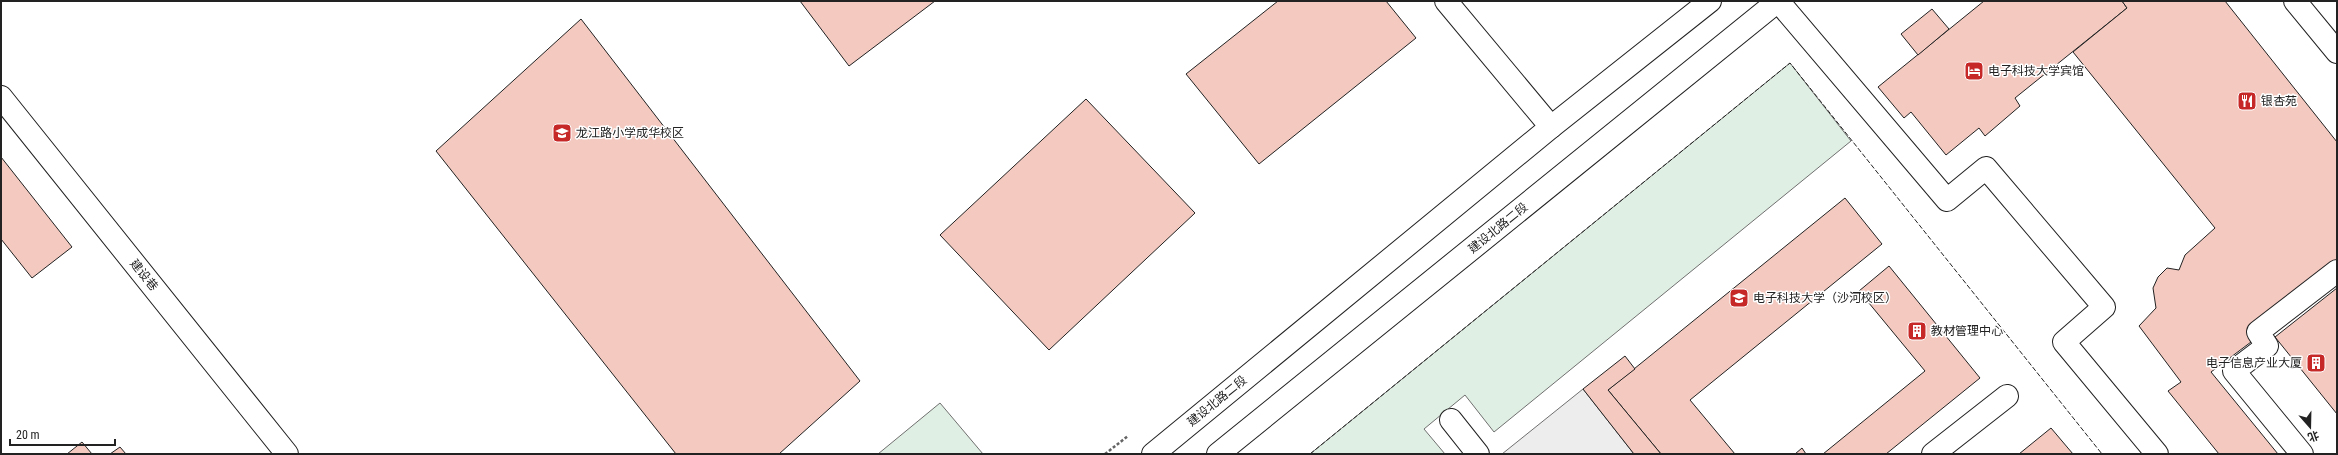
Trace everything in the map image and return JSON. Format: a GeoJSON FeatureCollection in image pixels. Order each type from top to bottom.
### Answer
{"type":"FeatureCollection","features":[{"type":"Feature","properties":{"kind":"main road"},"geometry":{"type":"LineString","coordinates":[[1446,1],[1551,127]]}},
{"type":"Feature","properties":{"kind":"main road","name":"建设北路二段"},"geometry":{"type":"LineString","coordinates":[[1153,454],[1551,127],[1710,1]]}},
{"type":"Feature","properties":{"kind":"main road"},"geometry":{"type":"LineString","coordinates":[[1778,1],[1948,200],[1986,168],[2104,308],[2064,342],[2156,454]]}},
{"type":"Feature","properties":{"kind":"main road","name":"建设北路二段"},"geometry":{"type":"LineString","coordinates":[[1218,454],[1778,1]]}},
{"type":"Feature","properties":{"kind":"main road"},"geometry":{"type":"LineString","coordinates":[[2295,1],[2337,52]]}},
{"type":"Feature","properties":{"kind":"main road","name":"建设巷"},"geometry":{"type":"LineString","coordinates":[[1,97],[287,454]]}},
{"type":"Feature","properties":{"kind":"main road"},"geometry":{"type":"LineString","coordinates":[[2302,454],[2234,371],[2267,346],[2258,332],[2337,271]]}},
{"type":"Feature","properties":{"kind":"main road"},"geometry":{"type":"LineString","coordinates":[[1934,454],[2007,396]]}},
{"type":"Feature","properties":{"kind":"main road"},"geometry":{"type":"LineString","coordinates":[[1451,420],[1478,454]]}},
{"type":"Feature","properties":{"kind":"green space"},"geometry":{"type":"Polygon","coordinates":[[[1790,63],[1851,141],[1494,432],[1465,395],[1424,429],[1445,454],[1310,454],[1790,63]]]}},
{"type":"Feature","properties":{"kind":"green space"},"geometry":{"type":"Polygon","coordinates":[[[940,403],[983,454],[878,454],[940,403]]]}},
{"type":"Feature","properties":{"kind":"shaded area"},"geometry":{"type":"Polygon","coordinates":[[[1583,389],[1634,454],[1502,454],[1583,389]]]}},
{"type":"Feature","properties":{"kind":"building"},"geometry":{"type":"Polygon","coordinates":[[[800,1],[935,1],[849,66],[800,1]]]}},
{"type":"Feature","properties":{"kind":"building"},"geometry":{"type":"Polygon","coordinates":[[[1278,1],[1386,1],[1416,38],[1259,164],[1186,74],[1278,1]]]}},
{"type":"Feature","properties":{"kind":"building","name":"电子科技大学宾馆"},"geometry":{"type":"Polygon","coordinates":[[[1984,1],[2122,1],[2127,8],[2015,98],[2020,106],[1985,136],[1979,128],[1946,155],[1911,112],[1904,118],[1878,87],[1984,1]]]}},
{"type":"Feature","properties":{"kind":"building"},"geometry":{"type":"Polygon","coordinates":[[[2122,1],[2225,1],[2337,142],[2337,263],[2255,339],[2211,372],[2278,454],[2219,454],[2168,391],[2181,382],[2139,326],[2156,308],[2153,288],[2158,277],[2167,268],[2179,270],[2185,255],[2215,228],[2073,52],[2127,8],[2122,1]]]}},
{"type":"Feature","properties":{"kind":"building"},"geometry":{"type":"Polygon","coordinates":[[[1932,9],[1949,29],[1918,55],[1901,34],[1932,9]]]}},
{"type":"Feature","properties":{"kind":"building"},"geometry":{"type":"Polygon","coordinates":[[[581,19],[860,381],[779,454],[676,454],[436,151],[581,19]]]}},
{"type":"Feature","properties":{"kind":"building"},"geometry":{"type":"Polygon","coordinates":[[[1086,99],[1195,213],[1049,350],[940,235],[1086,99]]]}},
{"type":"Feature","properties":{"kind":"building"},"geometry":{"type":"Polygon","coordinates":[[[1,157],[72,247],[32,278],[1,239],[1,157]]]}},
{"type":"Feature","properties":{"kind":"building"},"geometry":{"type":"Polygon","coordinates":[[[1845,198],[1882,244],[1690,400],[1735,454],[1661,454],[1608,390],[1845,198]]]}},
{"type":"Feature","properties":{"kind":"building","name":"教材管理中心"},"geometry":{"type":"Polygon","coordinates":[[[1889,266],[1980,378],[1886,454],[1823,454],[1925,371],[1859,291],[1889,266]]]}},
{"type":"Feature","properties":{"kind":"building","name":"电子信息产业大厦"},"geometry":{"type":"Polygon","coordinates":[[[2337,288],[2337,414],[2275,337],[2337,288]]]}},
{"type":"Feature","properties":{"kind":"building"},"geometry":{"type":"Polygon","coordinates":[[[1625,356],[1635,369],[1608,390],[1661,454],[1634,454],[1583,389],[1625,356]]]}},
{"type":"Feature","properties":{"kind":"building"},"geometry":{"type":"Polygon","coordinates":[[[2051,428],[2073,454],[2019,454],[2051,428]]]}},
{"type":"Feature","properties":{"kind":"building"},"geometry":{"type":"Polygon","coordinates":[[[82,442],[92,454],[67,454],[82,442]]]}},
{"type":"Feature","properties":{"kind":"building"},"geometry":{"type":"Polygon","coordinates":[[[120,447],[126,454],[110,454],[120,447]]]}},
{"type":"Feature","properties":{"kind":"building"},"geometry":{"type":"Polygon","coordinates":[[[1802,448],[1806,454],[1795,454],[1802,448]]]}},
{"type":"Feature","properties":{"kind":"fence"},"geometry":{"type":"LineString","coordinates":[[1310,454],[1790,63],[2102,454]]}},
{"type":"Feature","properties":{"kind":"place","name":"电子科技大学宾馆"},"geometry":{"type":"Point","coordinates":[1974,71]}},
{"type":"Feature","properties":{"kind":"place","name":"银杏苑"},"geometry":{"type":"Point","coordinates":[2247,101]}},
{"type":"Feature","properties":{"kind":"place","name":"龙江路小学成华校区"},"geometry":{"type":"Point","coordinates":[562,133]}},
{"type":"Feature","properties":{"kind":"place","name":"电子科技大学（沙河校区）"},"geometry":{"type":"Point","coordinates":[1739,298]}},
{"type":"Feature","properties":{"kind":"place","name":"教材管理中心"},"geometry":{"type":"Point","coordinates":[1917,331]}},
{"type":"Feature","properties":{"kind":"place","name":"电子信息产业大厦"},"geometry":{"type":"Point","coordinates":[2316,363]}}]}
